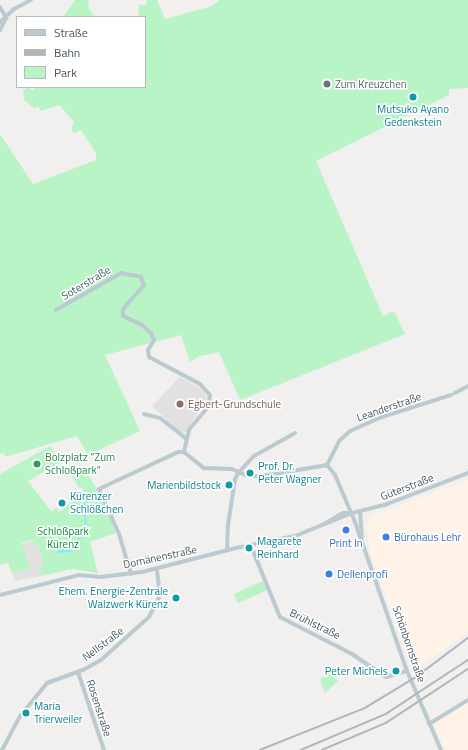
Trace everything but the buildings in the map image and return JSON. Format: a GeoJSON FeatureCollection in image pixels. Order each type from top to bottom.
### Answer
{"type":"FeatureCollection","features":[{"type":"Feature","properties":{"kind":"street"},"geometry":{"type":"LineString","coordinates":[[0,22],[14,9],[31,0]]}},
{"type":"Feature","properties":{"kind":"street"},"geometry":{"type":"LineString","coordinates":[[0,7],[6,18]]}},
{"type":"Feature","properties":{"kind":"street"},"geometry":{"type":"LineString","coordinates":[[0,30],[6,18]]}},
{"type":"Feature","properties":{"kind":"street","name":"Soterstraße"},"geometry":{"type":"LineString","coordinates":[[56,310],[121,273],[141,277],[144,285],[123,309],[124,316],[138,323],[151,333],[154,340],[148,350],[149,357],[200,384],[210,395],[208,407],[194,422],[186,438],[184,452]]}},
{"type":"Feature","properties":{"kind":"street","name":"Leanderstraße"},"geometry":{"type":"LineString","coordinates":[[327,465],[339,441],[350,431],[379,418],[453,394],[468,386]]}},
{"type":"Feature","properties":{"kind":"street"},"geometry":{"type":"LineString","coordinates":[[144,414],[160,418],[186,438]]}},
{"type":"Feature","properties":{"kind":"street"},"geometry":{"type":"LineString","coordinates":[[228,550],[228,525],[235,479],[239,472],[254,456],[295,433]]}},
{"type":"Feature","properties":{"kind":"street"},"geometry":{"type":"LineString","coordinates":[[131,574],[119,534],[99,489],[172,454],[184,452],[199,466],[232,469],[248,476],[263,476],[327,465]]}},
{"type":"Feature","properties":{"kind":"street","name":"Schönbornstraße"},"geometry":{"type":"LineString","coordinates":[[327,465],[335,476],[352,514],[407,671],[441,750]]}},
{"type":"Feature","properties":{"kind":"street","name":"Güterstraße"},"geometry":{"type":"LineString","coordinates":[[352,514],[387,504],[468,473]]}},
{"type":"Feature","properties":{"kind":"street","name":"Schönbornstraße"},"geometry":{"type":"LineString","coordinates":[[360,511],[362,544]]}},
{"type":"Feature","properties":{"kind":"street","name":"Domänenstraße"},"geometry":{"type":"LineString","coordinates":[[0,595],[79,575],[101,577],[131,574],[157,569],[228,550],[295,536],[352,514]]}},
{"type":"Feature","properties":{"kind":"street","name":"Brühlstraße"},"geometry":{"type":"LineString","coordinates":[[251,546],[280,617],[352,654],[382,675],[394,677],[407,671]]}},
{"type":"Feature","properties":{"kind":"street","name":"Nellstraße"},"geometry":{"type":"LineString","coordinates":[[2,750],[14,725],[50,681],[78,672],[101,660],[149,617],[159,600],[157,569]]}},
{"type":"Feature","properties":{"kind":"street","name":"Rosenstraße"},"geometry":{"type":"LineString","coordinates":[[78,672],[104,750]]}},
{"type":"Feature","properties":{"kind":"street"},"geometry":{"type":"LineString","coordinates":[[429,724],[468,700]]}},
{"type":"Feature","properties":{"kind":"shaded area","name":"Egbert-Grundschule"},"geometry":{"type":"Polygon","coordinates":[[[180,377],[203,390],[207,399],[185,433],[178,431],[152,406],[180,377]]]}},
{"type":"Feature","properties":{"kind":"shaded area"},"geometry":{"type":"Polygon","coordinates":[[[468,480],[468,632],[413,672],[369,550],[367,524],[373,515],[468,480]]]}},
{"type":"Feature","properties":{"kind":"shaded area"},"geometry":{"type":"Polygon","coordinates":[[[33,540],[34,546],[38,545],[42,560],[42,566],[39,567],[41,576],[15,581],[8,562],[0,565],[0,553],[33,540]]]}},
{"type":"Feature","properties":{"kind":"shaded area"},"geometry":{"type":"Polygon","coordinates":[[[468,701],[468,750],[445,750],[433,725],[468,701]]]}},
{"type":"Feature","properties":{"kind":"green space"},"geometry":{"type":"Polygon","coordinates":[[[75,0],[88,0],[89,9],[94,16],[64,16],[75,0]]]}},
{"type":"Feature","properties":{"kind":"green space"},"geometry":{"type":"Polygon","coordinates":[[[147,0],[157,0],[165,19],[212,6],[220,0],[468,0],[468,88],[449,89],[449,95],[316,161],[383,316],[394,311],[405,334],[240,400],[219,352],[200,356],[190,362],[181,335],[105,355],[140,431],[88,455],[77,436],[5,457],[4,453],[0,454],[0,134],[33,184],[96,160],[96,153],[81,130],[74,133],[71,129],[74,122],[59,105],[41,111],[38,106],[34,108],[24,100],[23,90],[27,88],[30,88],[32,91],[36,88],[146,88],[146,16],[140,16],[138,13],[139,4],[146,6],[147,0]]]}},
{"type":"Feature","properties":{"kind":"green space","name":"Schloßpark Kürenz"},"geometry":{"type":"Polygon","coordinates":[[[50,446],[60,463],[28,481],[51,511],[57,508],[59,512],[83,493],[82,487],[79,488],[71,475],[85,470],[99,492],[116,533],[90,542],[98,573],[72,569],[41,576],[39,567],[42,566],[42,559],[38,545],[34,546],[32,540],[22,543],[29,566],[32,568],[12,573],[8,562],[0,565],[0,474],[50,446]]]}},
{"type":"Feature","properties":{"kind":"green space"},"geometry":{"type":"Polygon","coordinates":[[[263,581],[267,590],[238,603],[234,594],[263,581]]]}},
{"type":"Feature","properties":{"kind":"green space"},"geometry":{"type":"Polygon","coordinates":[[[328,673],[338,681],[325,693],[320,679],[328,673]]]}},
{"type":"Feature","properties":{"kind":"water"},"geometry":{"type":"Polygon","coordinates":[[[68,541],[78,541],[81,544],[71,552],[58,553],[57,547],[68,541]]]}},
{"type":"Feature","properties":{"kind":"waterway"},"geometry":{"type":"LineString","coordinates":[[78,541],[86,530],[84,504]]}},
{"type":"Feature","properties":{"kind":"railway"},"geometry":{"type":"LineString","coordinates":[[260,750],[365,708],[416,677],[468,638]]}},
{"type":"Feature","properties":{"kind":"railway"},"geometry":{"type":"LineString","coordinates":[[301,750],[386,714],[468,660]]}},
{"type":"Feature","properties":{"kind":"railway"},"geometry":{"type":"LineString","coordinates":[[322,750],[386,723],[468,669]]}},
{"type":"Feature","properties":{"kind":"place","name":"Zum Kreuzchen"},"geometry":{"type":"Point","coordinates":[327,84]}},
{"type":"Feature","properties":{"kind":"place","name":"Mutsuko Ayano Gedenkstein"},"geometry":{"type":"Point","coordinates":[413,97]}},
{"type":"Feature","properties":{"kind":"place","name":"Egbert-Grundschule"},"geometry":{"type":"Point","coordinates":[180,404]}},
{"type":"Feature","properties":{"kind":"place","name":"Bolzplatz \"Zum Schloßpark\""},"geometry":{"type":"Point","coordinates":[37,464]}},
{"type":"Feature","properties":{"kind":"place","name":"Prof. Dr. Peter Wagner"},"geometry":{"type":"Point","coordinates":[250,473]}},
{"type":"Feature","properties":{"kind":"place","name":"Marienbildstock"},"geometry":{"type":"Point","coordinates":[229,485]}},
{"type":"Feature","properties":{"kind":"place","name":"Kürenzer Schlößchen"},"geometry":{"type":"Point","coordinates":[62,503]}},
{"type":"Feature","properties":{"kind":"place","name":"Print In"},"geometry":{"type":"Point","coordinates":[346,530]}},
{"type":"Feature","properties":{"kind":"place","name":"Bürohaus Lehr"},"geometry":{"type":"Point","coordinates":[386,537]}},
{"type":"Feature","properties":{"kind":"place","name":"Magarete Reinhard"},"geometry":{"type":"Point","coordinates":[249,548]}},
{"type":"Feature","properties":{"kind":"place","name":"Dellenprofi"},"geometry":{"type":"Point","coordinates":[329,574]}},
{"type":"Feature","properties":{"kind":"place","name":"Ehem. Energie-Zentrale Walzwerk Kürenz"},"geometry":{"type":"Point","coordinates":[176,598]}},
{"type":"Feature","properties":{"kind":"place","name":"Peter Michels"},"geometry":{"type":"Point","coordinates":[396,671]}},
{"type":"Feature","properties":{"kind":"place","name":"Maria Trierweiler"},"geometry":{"type":"Point","coordinates":[26,713]}}]}
